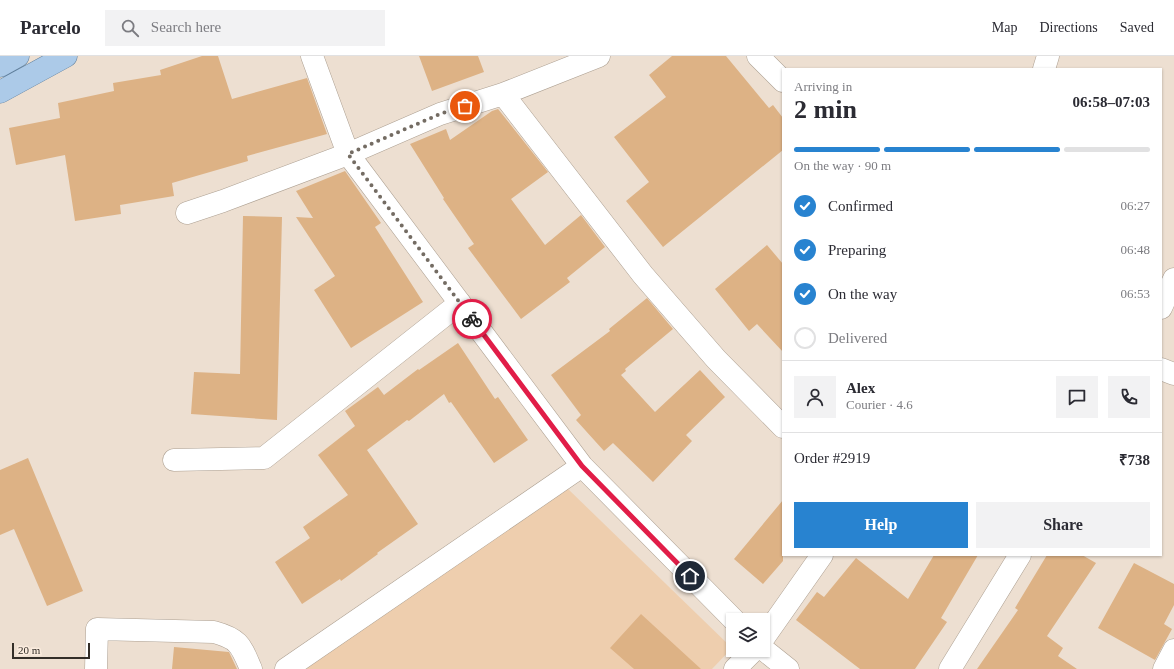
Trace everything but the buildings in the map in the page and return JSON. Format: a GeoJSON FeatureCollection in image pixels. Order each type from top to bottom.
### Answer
{"type":"FeatureCollection","features":[{"type":"Feature","properties":{"kind":"main road"},"geometry":{"type":"LineString","coordinates":[[0,66],[18,56]]}},
{"type":"Feature","properties":{"kind":"main road"},"geometry":{"type":"LineString","coordinates":[[0,92],[66,56]]}},
{"type":"Feature","properties":{"kind":"street"},"geometry":{"type":"LineString","coordinates":[[312,56],[348,154],[582,466],[727,613]]}},
{"type":"Feature","properties":{"kind":"street"},"geometry":{"type":"LineString","coordinates":[[187,213],[348,154],[440,114],[503,94],[599,56]]}},
{"type":"Feature","properties":{"kind":"street"},"geometry":{"type":"LineString","coordinates":[[758,56],[782,80]]}},
{"type":"Feature","properties":{"kind":"street"},"geometry":{"type":"LineString","coordinates":[[1044,68],[1048,56]]}},
{"type":"Feature","properties":{"kind":"street"},"geometry":{"type":"LineString","coordinates":[[503,94],[643,275],[716,359],[782,425]]}},
{"type":"Feature","properties":{"kind":"street"},"geometry":{"type":"LineString","coordinates":[[1162,306],[1174,278]]}},
{"type":"Feature","properties":{"kind":"street"},"geometry":{"type":"LineString","coordinates":[[174,460],[264,458],[460,303]]}},
{"type":"Feature","properties":{"kind":"street"},"geometry":{"type":"LineString","coordinates":[[1162,369],[1174,374]]}},
{"type":"Feature","properties":{"kind":"street"},"geometry":{"type":"LineString","coordinates":[[286,669],[582,466]]}},
{"type":"Feature","properties":{"kind":"street"},"geometry":{"type":"LineString","coordinates":[[770,629],[821,556]]}},
{"type":"Feature","properties":{"kind":"street"},"geometry":{"type":"LineString","coordinates":[[950,669],[1019,556]]}},
{"type":"Feature","properties":{"kind":"street"},"geometry":{"type":"LineString","coordinates":[[96,669],[97,629],[214,632],[230,637],[238,644],[251,669]]}},
{"type":"Feature","properties":{"kind":"street"},"geometry":{"type":"LineString","coordinates":[[1164,669],[1174,650]]}},
{"type":"Feature","properties":{"kind":"street"},"geometry":{"type":"LineString","coordinates":[[770,655],[788,669]]}},
{"type":"Feature","properties":{"kind":"street"},"geometry":{"type":"LineString","coordinates":[[735,669],[747,657]]}},
{"type":"Feature","properties":{"kind":"shaded area"},"geometry":{"type":"Polygon","coordinates":[[[568,489],[726,642],[726,654],[712,669],[298,669],[568,489]]]}},
{"type":"Feature","properties":{"kind":"way so far"},"geometry":{"type":"LineString","coordinates":[[465,106],[440,114],[348,154],[472,319]]}},
{"type":"Feature","properties":{"kind":"route"},"geometry":{"type":"LineString","coordinates":[[472,319],[582,466],[690,576]]}}]}
